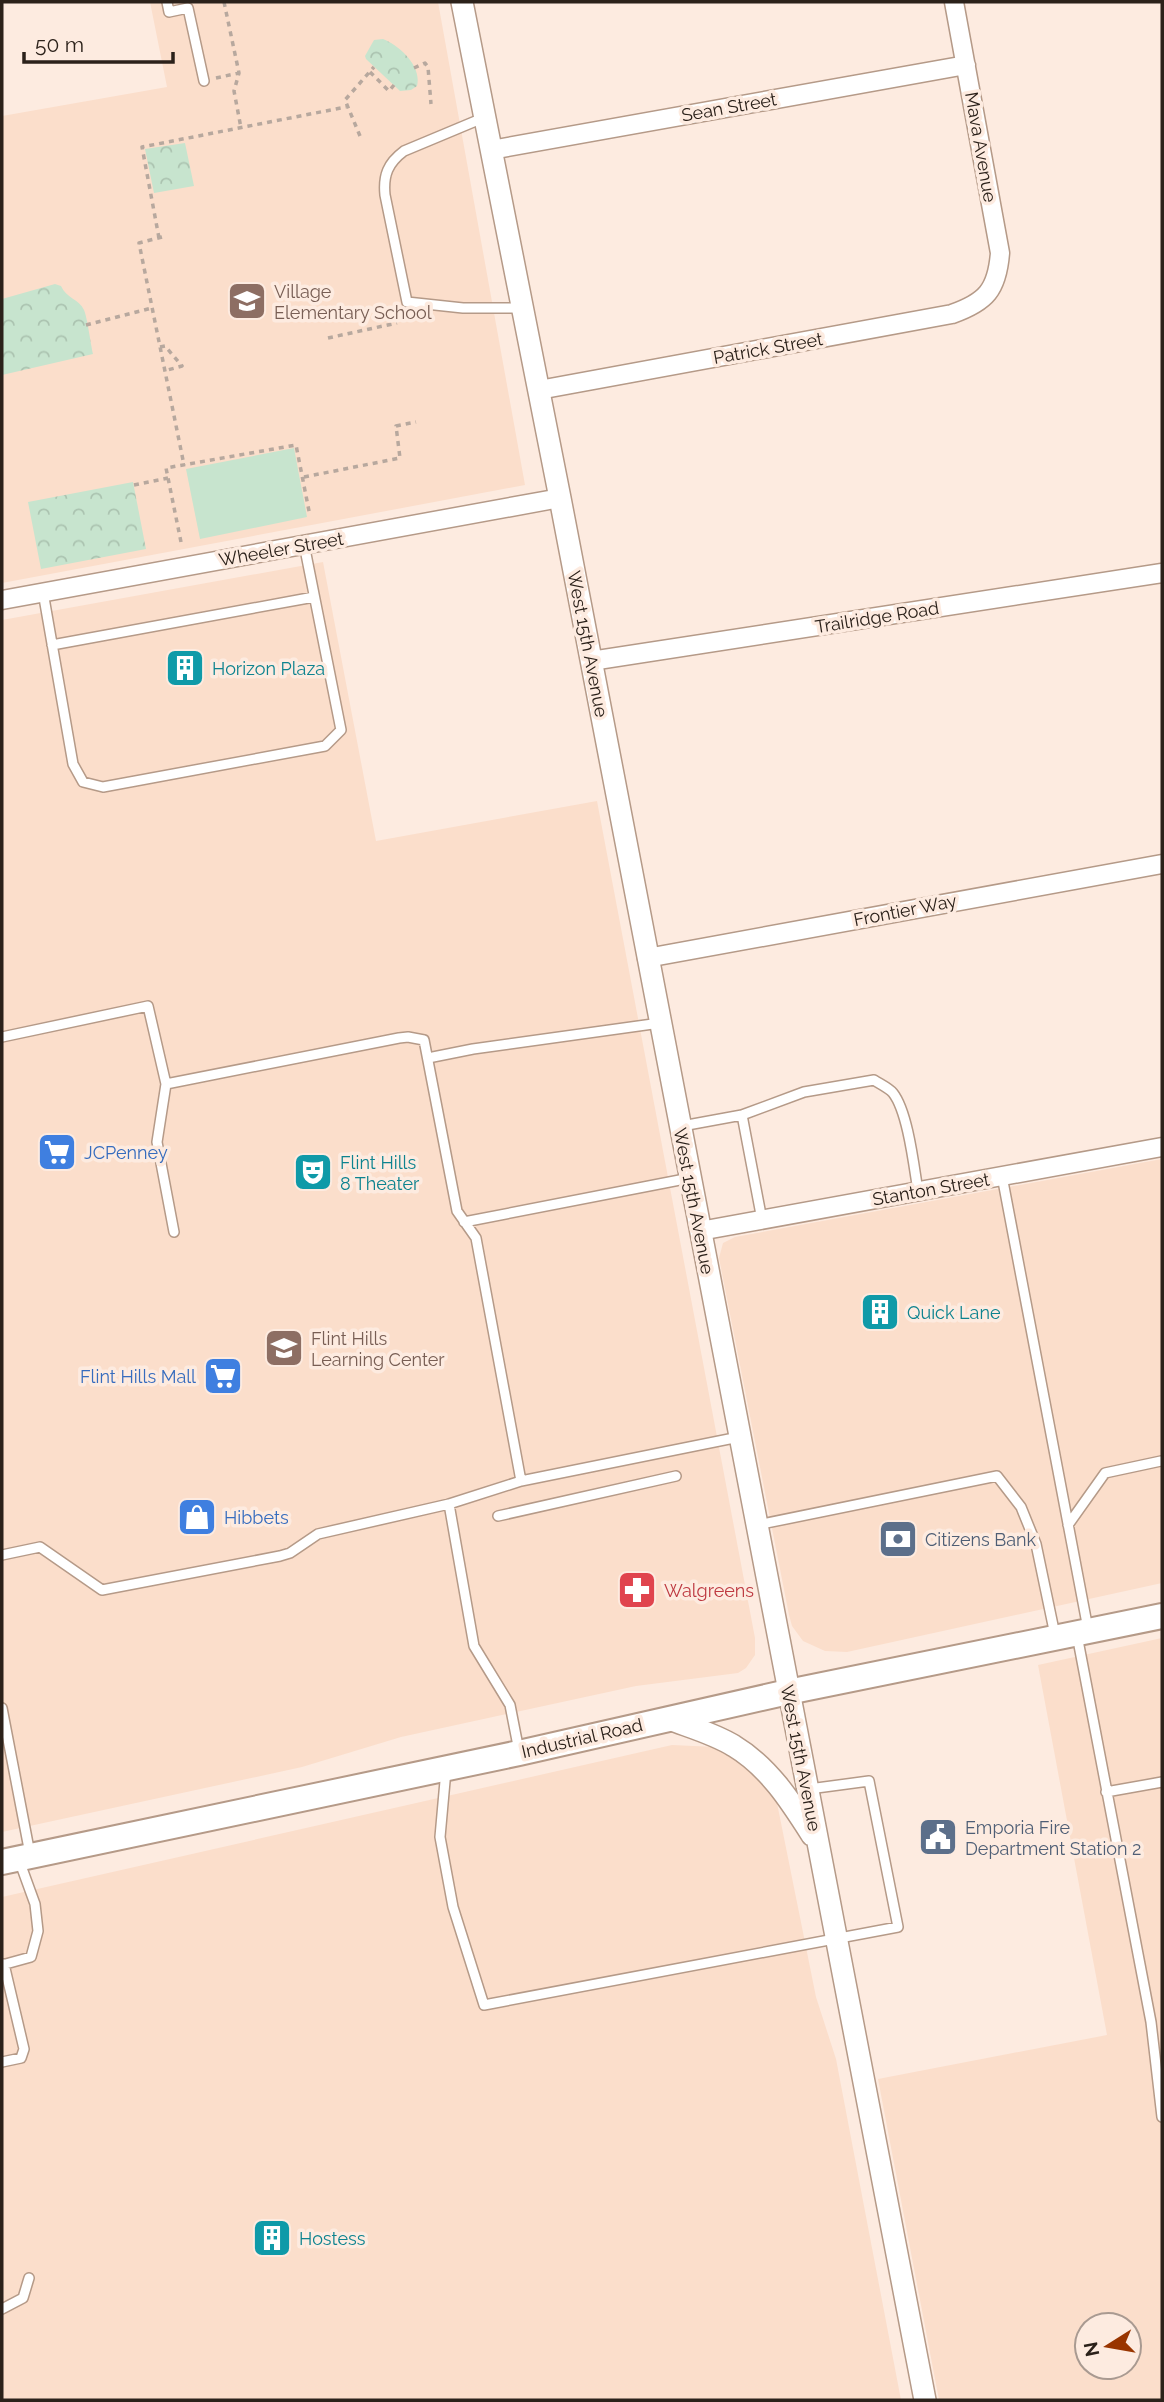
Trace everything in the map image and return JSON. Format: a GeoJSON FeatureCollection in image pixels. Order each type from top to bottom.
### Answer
{"type":"FeatureCollection","features":[{"type":"Feature","properties":{"kind":"main road","name":"Industrial Road"},"geometry":{"type":"LineString","coordinates":[[17,1859],[519,1753],[788,1692],[1162,1616]]}},
{"type":"Feature","properties":{"kind":"street","name":"West 15th Avenue"},"geometry":{"type":"LineString","coordinates":[[462,2],[592,661],[925,2400]]}},
{"type":"Feature","properties":{"kind":"street","name":"Mava Avenue"},"geometry":{"type":"LineString","coordinates":[[954,2],[1000,253],[999,271],[990,291]]}},
{"type":"Feature","properties":{"kind":"street","name":"Sean Street"},"geometry":{"type":"LineString","coordinates":[[491,150],[966,65]]}},
{"type":"Feature","properties":{"kind":"street","name":"Patrick Street"},"geometry":{"type":"LineString","coordinates":[[539,390],[952,314],[975,306],[990,291]]}},
{"type":"Feature","properties":{"kind":"street","name":"Wheeler Street"},"geometry":{"type":"LineString","coordinates":[[2,600],[560,498]]}},
{"type":"Feature","properties":{"kind":"street","name":"Trailridge Road"},"geometry":{"type":"LineString","coordinates":[[592,661],[1162,573]]}},
{"type":"Feature","properties":{"kind":"street","name":"Frontier Way"},"geometry":{"type":"LineString","coordinates":[[648,958],[1162,864]]}},
{"type":"Feature","properties":{"kind":"street","name":"Stanton Street"},"geometry":{"type":"LineString","coordinates":[[700,1231],[1162,1147]]}},
{"type":"Feature","properties":{"kind":"street"},"geometry":{"type":"LineString","coordinates":[[669,1719],[733,1744],[750,1757],[777,1783],[819,1846]]}},
{"type":"Feature","properties":{"kind":"lane"},"geometry":{"type":"LineString","coordinates":[[167,2],[169,12],[188,8],[204,81]]}},
{"type":"Feature","properties":{"kind":"lane"},"geometry":{"type":"LineString","coordinates":[[485,118],[404,151],[393,159],[383,182],[385,195],[407,302],[463,308],[522,308]]}},
{"type":"Feature","properties":{"kind":"lane"},"geometry":{"type":"LineString","coordinates":[[43,592],[74,764],[83,782],[103,787],[129,783],[325,746],[341,730],[304,544]]}},
{"type":"Feature","properties":{"kind":"lane"},"geometry":{"type":"LineString","coordinates":[[52,645],[314,597]]}},
{"type":"Feature","properties":{"kind":"lane"},"geometry":{"type":"LineString","coordinates":[[2,1037],[148,1006],[166,1084],[157,1142],[174,1232]]}},
{"type":"Feature","properties":{"kind":"lane"},"geometry":{"type":"LineString","coordinates":[[428,1058],[498,1045],[660,1023]]}},
{"type":"Feature","properties":{"kind":"lane"},"geometry":{"type":"LineString","coordinates":[[166,1084],[408,1037],[424,1040],[457,1211],[476,1238],[521,1481]]}},
{"type":"Feature","properties":{"kind":"lane"},"geometry":{"type":"LineString","coordinates":[[680,1127],[742,1115],[804,1092],[874,1080],[892,1092],[899,1105],[909,1140],[918,1191]]}},
{"type":"Feature","properties":{"kind":"lane"},"geometry":{"type":"LineString","coordinates":[[742,1115],[762,1220]]}},
{"type":"Feature","properties":{"kind":"lane"},"geometry":{"type":"LineString","coordinates":[[1002,1176],[1068,1525],[1073,1634],[1151,2022],[1162,2116]]}},
{"type":"Feature","properties":{"kind":"lane"},"geometry":{"type":"LineString","coordinates":[[464,1222],[690,1178]]}},
{"type":"Feature","properties":{"kind":"lane"},"geometry":{"type":"LineString","coordinates":[[2,1555],[40,1547],[103,1590],[280,1556],[290,1553],[318,1534],[449,1504],[521,1481],[739,1437]]}},
{"type":"Feature","properties":{"kind":"lane"},"geometry":{"type":"LineString","coordinates":[[1068,1525],[1105,1473],[1161,1461]]}},
{"type":"Feature","properties":{"kind":"lane"},"geometry":{"type":"LineString","coordinates":[[498,1516],[676,1476]]}},
{"type":"Feature","properties":{"kind":"lane"},"geometry":{"type":"LineString","coordinates":[[756,1525],[997,1476],[1021,1507],[1073,1634]]}},
{"type":"Feature","properties":{"kind":"lane"},"geometry":{"type":"LineString","coordinates":[[449,1504],[474,1646],[510,1705],[519,1753]]}},
{"type":"Feature","properties":{"kind":"lane"},"geometry":{"type":"LineString","coordinates":[[2,1708],[17,1859],[35,1904],[38,1931],[31,1957],[3,1965],[24,2049],[21,2058],[2,2062]]}},
{"type":"Feature","properties":{"kind":"lane"},"geometry":{"type":"LineString","coordinates":[[446,1768],[440,1837],[453,1907],[484,2005],[898,1927],[869,1781],[808,1789]]}},
{"type":"Feature","properties":{"kind":"lane"},"geometry":{"type":"LineString","coordinates":[[1105,1792],[1162,1782]]}},
{"type":"Feature","properties":{"kind":"lane"},"geometry":{"type":"LineString","coordinates":[[2,2309],[23,2298],[29,2278]]}},
{"type":"Feature","properties":{"kind":"path"},"geometry":{"type":"LineString","coordinates":[[225,2],[239,73],[234,91],[241,128]]}},
{"type":"Feature","properties":{"kind":"path"},"geometry":{"type":"LineString","coordinates":[[414,68],[425,63],[428,68],[431,104]]}},
{"type":"Feature","properties":{"kind":"path"},"geometry":{"type":"LineString","coordinates":[[360,136],[345,100],[374,67]]}},
{"type":"Feature","properties":{"kind":"path"},"geometry":{"type":"LineString","coordinates":[[370,72],[389,91],[394,85]]}},
{"type":"Feature","properties":{"kind":"path"},"geometry":{"type":"LineString","coordinates":[[204,81],[239,73]]}},
{"type":"Feature","properties":{"kind":"path"},"geometry":{"type":"LineString","coordinates":[[184,465],[139,243],[160,237],[142,147],[346,107]]}},
{"type":"Feature","properties":{"kind":"path"},"geometry":{"type":"LineString","coordinates":[[86,325],[152,308]]}},
{"type":"Feature","properties":{"kind":"path"},"geometry":{"type":"LineString","coordinates":[[328,338],[397,323]]}},
{"type":"Feature","properties":{"kind":"path"},"geometry":{"type":"LineString","coordinates":[[160,347],[165,346],[182,366],[164,371]]}},
{"type":"Feature","properties":{"kind":"path"},"geometry":{"type":"LineString","coordinates":[[303,477],[400,458],[396,426],[416,422]]}},
{"type":"Feature","properties":{"kind":"path"},"geometry":{"type":"LineString","coordinates":[[181,542],[166,468],[296,444],[310,516]]}},
{"type":"Feature","properties":{"kind":"path"},"geometry":{"type":"LineString","coordinates":[[134,485],[168,478]]}},
{"type":"Feature","properties":{"kind":"shaded area","name":"Village Elementary School"},"geometry":{"type":"Polygon","coordinates":[[[150,2],[438,2],[525,485],[2,583],[2,116],[167,87],[150,2]]]}},
{"type":"Feature","properties":{"kind":"shaded area","name":"Flint Hills Mall"},"geometry":{"type":"Polygon","coordinates":[[[323,562],[376,841],[597,801],[755,1638],[755,1655],[746,1668],[738,1673],[636,1686],[401,1737],[302,1767],[2,1832],[2,620],[323,562]]]}},
{"type":"Feature","properties":{"kind":"shaded area"},"geometry":{"type":"Polygon","coordinates":[[[1162,1159],[1162,1583],[847,1652],[825,1651],[803,1641],[792,1626],[789,1615],[719,1258],[723,1243],[735,1237],[1162,1159]]]}},
{"type":"Feature","properties":{"kind":"shaded area"},"geometry":{"type":"Polygon","coordinates":[[[1162,1638],[1162,2400],[939,2400],[878,2079],[1107,2035],[1038,1665],[1162,1638]]]}},
{"type":"Feature","properties":{"kind":"shaded area"},"geometry":{"type":"Polygon","coordinates":[[[672,1745],[716,1747],[733,1754],[768,1786],[777,1803],[816,1997],[836,2059],[901,2400],[2,2400],[2,1897],[672,1745]]]}},
{"type":"Feature","properties":{"kind":"green space"},"geometry":{"type":"Polygon","coordinates":[[[383,39],[396,46],[413,64],[418,79],[417,86],[411,90],[400,91],[366,59],[374,40],[383,39]]]}},
{"type":"Feature","properties":{"kind":"green space"},"geometry":{"type":"Polygon","coordinates":[[[185,143],[194,186],[154,193],[145,149],[185,143]]]}},
{"type":"Feature","properties":{"kind":"green space"},"geometry":{"type":"Polygon","coordinates":[[[55,284],[61,286],[84,310],[93,354],[2,375],[2,299],[55,284]]]}},
{"type":"Feature","properties":{"kind":"green space"},"geometry":{"type":"Polygon","coordinates":[[[294,448],[307,517],[200,539],[186,469],[294,448]]]}},
{"type":"Feature","properties":{"kind":"green space"},"geometry":{"type":"Polygon","coordinates":[[[133,482],[146,549],[41,569],[28,502],[133,482]]]}},
{"type":"Feature","properties":{"kind":"place","name":"Village Elementary School"},"geometry":{"type":"Point","coordinates":[247,301]}},
{"type":"Feature","properties":{"kind":"place","name":"Horizon Plaza"},"geometry":{"type":"Point","coordinates":[185,668]}},
{"type":"Feature","properties":{"kind":"place","name":"JCPenney"},"geometry":{"type":"Point","coordinates":[57,1152]}},
{"type":"Feature","properties":{"kind":"place","name":"Flint Hills 8 Theater"},"geometry":{"type":"Point","coordinates":[313,1172]}},
{"type":"Feature","properties":{"kind":"place","name":"Quick Lane"},"geometry":{"type":"Point","coordinates":[880,1312]}},
{"type":"Feature","properties":{"kind":"place","name":"Flint Hills Learning Center"},"geometry":{"type":"Point","coordinates":[284,1348]}},
{"type":"Feature","properties":{"kind":"place","name":"Flint Hills Mall"},"geometry":{"type":"Point","coordinates":[223,1376]}},
{"type":"Feature","properties":{"kind":"place","name":"Hibbets"},"geometry":{"type":"Point","coordinates":[197,1517]}},
{"type":"Feature","properties":{"kind":"place","name":"Citizens Bank"},"geometry":{"type":"Point","coordinates":[898,1539]}},
{"type":"Feature","properties":{"kind":"place","name":"Walgreens"},"geometry":{"type":"Point","coordinates":[637,1590]}},
{"type":"Feature","properties":{"kind":"place","name":"Emporia Fire Department Station 2"},"geometry":{"type":"Point","coordinates":[938,1837]}},
{"type":"Feature","properties":{"kind":"place","name":"Hostess"},"geometry":{"type":"Point","coordinates":[272,2238]}}]}
